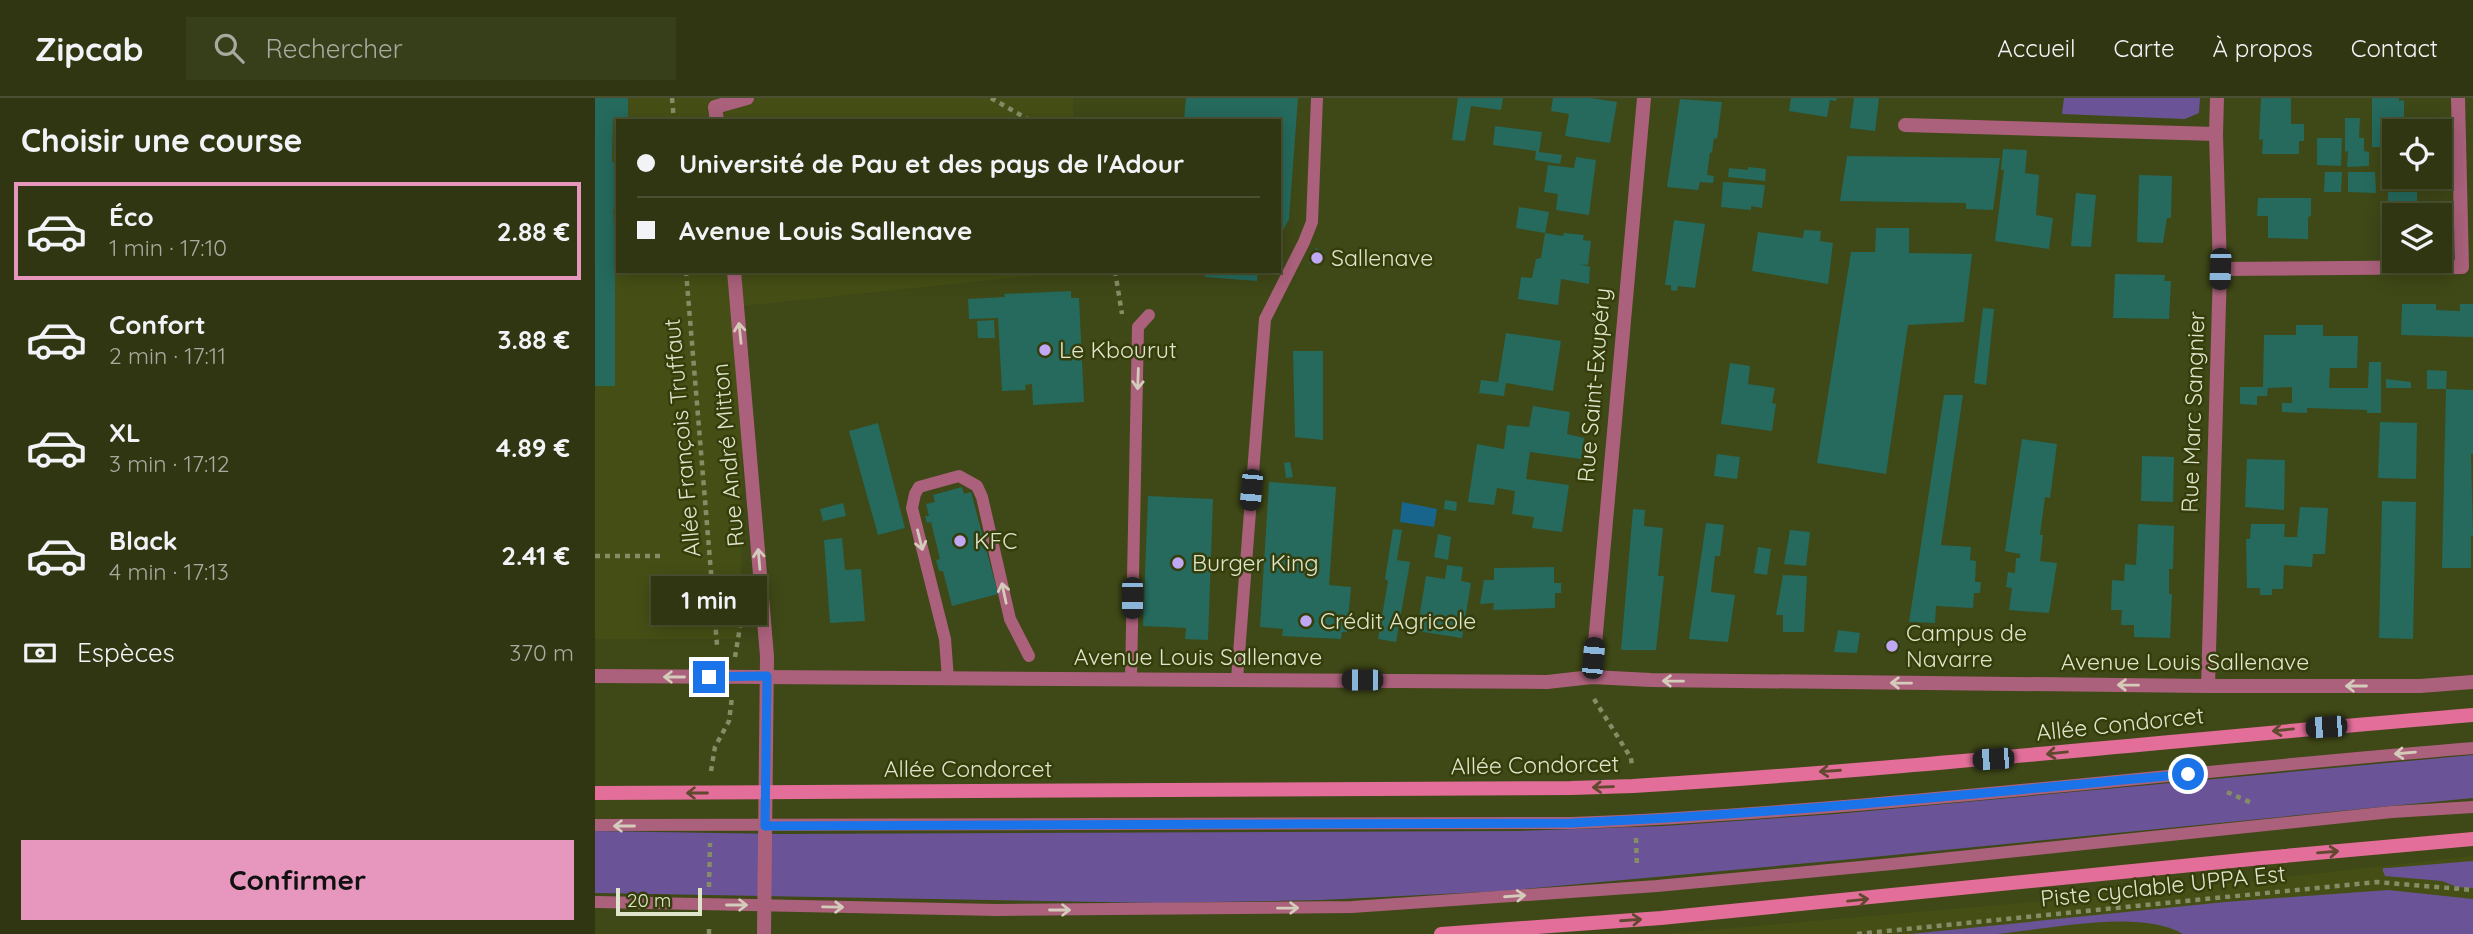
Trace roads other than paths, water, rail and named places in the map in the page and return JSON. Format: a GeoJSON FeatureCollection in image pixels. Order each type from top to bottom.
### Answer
{"type":"FeatureCollection","features":[{"type":"Feature","properties":{"kind":"main road","name":"Allée Condorcet"},"geometry":{"type":"LineString","coordinates":[[595,793],[1633,786],[2021,757],[2289,729],[2473,715]]}},
{"type":"Feature","properties":{"kind":"main road"},"geometry":{"type":"LineString","coordinates":[[1441,934],[1661,918],[2473,839]]}},
{"type":"Feature","properties":{"kind":"street"},"geometry":{"type":"LineString","coordinates":[[715,109],[747,98]]}},
{"type":"Feature","properties":{"kind":"street","name":"Rue Saint-Exupéry"},"geometry":{"type":"LineString","coordinates":[[1592,677],[1644,98]]}},
{"type":"Feature","properties":{"kind":"street","name":"Rue Marc Sangnier"},"geometry":{"type":"LineString","coordinates":[[2207,686],[2220,269],[2217,98]]}},
{"type":"Feature","properties":{"kind":"street"},"geometry":{"type":"LineString","coordinates":[[2220,269],[2462,267],[2458,98]]}},
{"type":"Feature","properties":{"kind":"street"},"geometry":{"type":"LineString","coordinates":[[1905,125],[2216,134]]}},
{"type":"Feature","properties":{"kind":"street","name":"Rue André Mitton"},"geometry":{"type":"LineString","coordinates":[[734,273],[765,628],[767,676],[764,934]]}},
{"type":"Feature","properties":{"kind":"street","name":"Avenue Louis Sallenave"},"geometry":{"type":"LineString","coordinates":[[595,676],[1546,682],[1592,677],[1651,680],[2207,686],[2420,686],[2473,682]]}},
{"type":"Feature","properties":{"kind":"lane"},"geometry":{"type":"LineString","coordinates":[[1237,679],[1265,319],[1312,222],[1317,98]]}},
{"type":"Feature","properties":{"kind":"lane"},"geometry":{"type":"LineString","coordinates":[[1131,678],[1138,327],[1149,315]]}},
{"type":"Feature","properties":{"kind":"lane"},"geometry":{"type":"LineString","coordinates":[[948,679],[945,639],[912,508],[919,487],[959,476],[977,486],[982,497],[1010,619],[1029,656]]}},
{"type":"Feature","properties":{"kind":"lane"},"geometry":{"type":"LineString","coordinates":[[595,825],[1544,823],[1634,820],[1938,799],[2473,748]]}},
{"type":"Feature","properties":{"kind":"lane"},"geometry":{"type":"LineString","coordinates":[[595,902],[997,910],[1352,907],[1639,888],[2392,812],[2473,807]]}},
{"type":"Feature","properties":{"kind":"water"},"geometry":{"type":"Polygon","coordinates":[[[1402,502],[1437,509],[1434,527],[1400,522],[1402,502]]]}},
{"type":"Feature","properties":{"kind":"place","name":"Sallenave"},"geometry":{"type":"Point","coordinates":[1317,258]}},
{"type":"Feature","properties":{"kind":"place","name":"Le Kbourut"},"geometry":{"type":"Point","coordinates":[1045,350]}},
{"type":"Feature","properties":{"kind":"place","name":"KFC"},"geometry":{"type":"Point","coordinates":[960,541]}},
{"type":"Feature","properties":{"kind":"place","name":"Burger King"},"geometry":{"type":"Point","coordinates":[1178,563]}},
{"type":"Feature","properties":{"kind":"place","name":"Crédit Agricole"},"geometry":{"type":"Point","coordinates":[1306,621]}},
{"type":"Feature","properties":{"kind":"place","name":"Campus de Navarre"},"geometry":{"type":"Point","coordinates":[1892,646]}}]}
